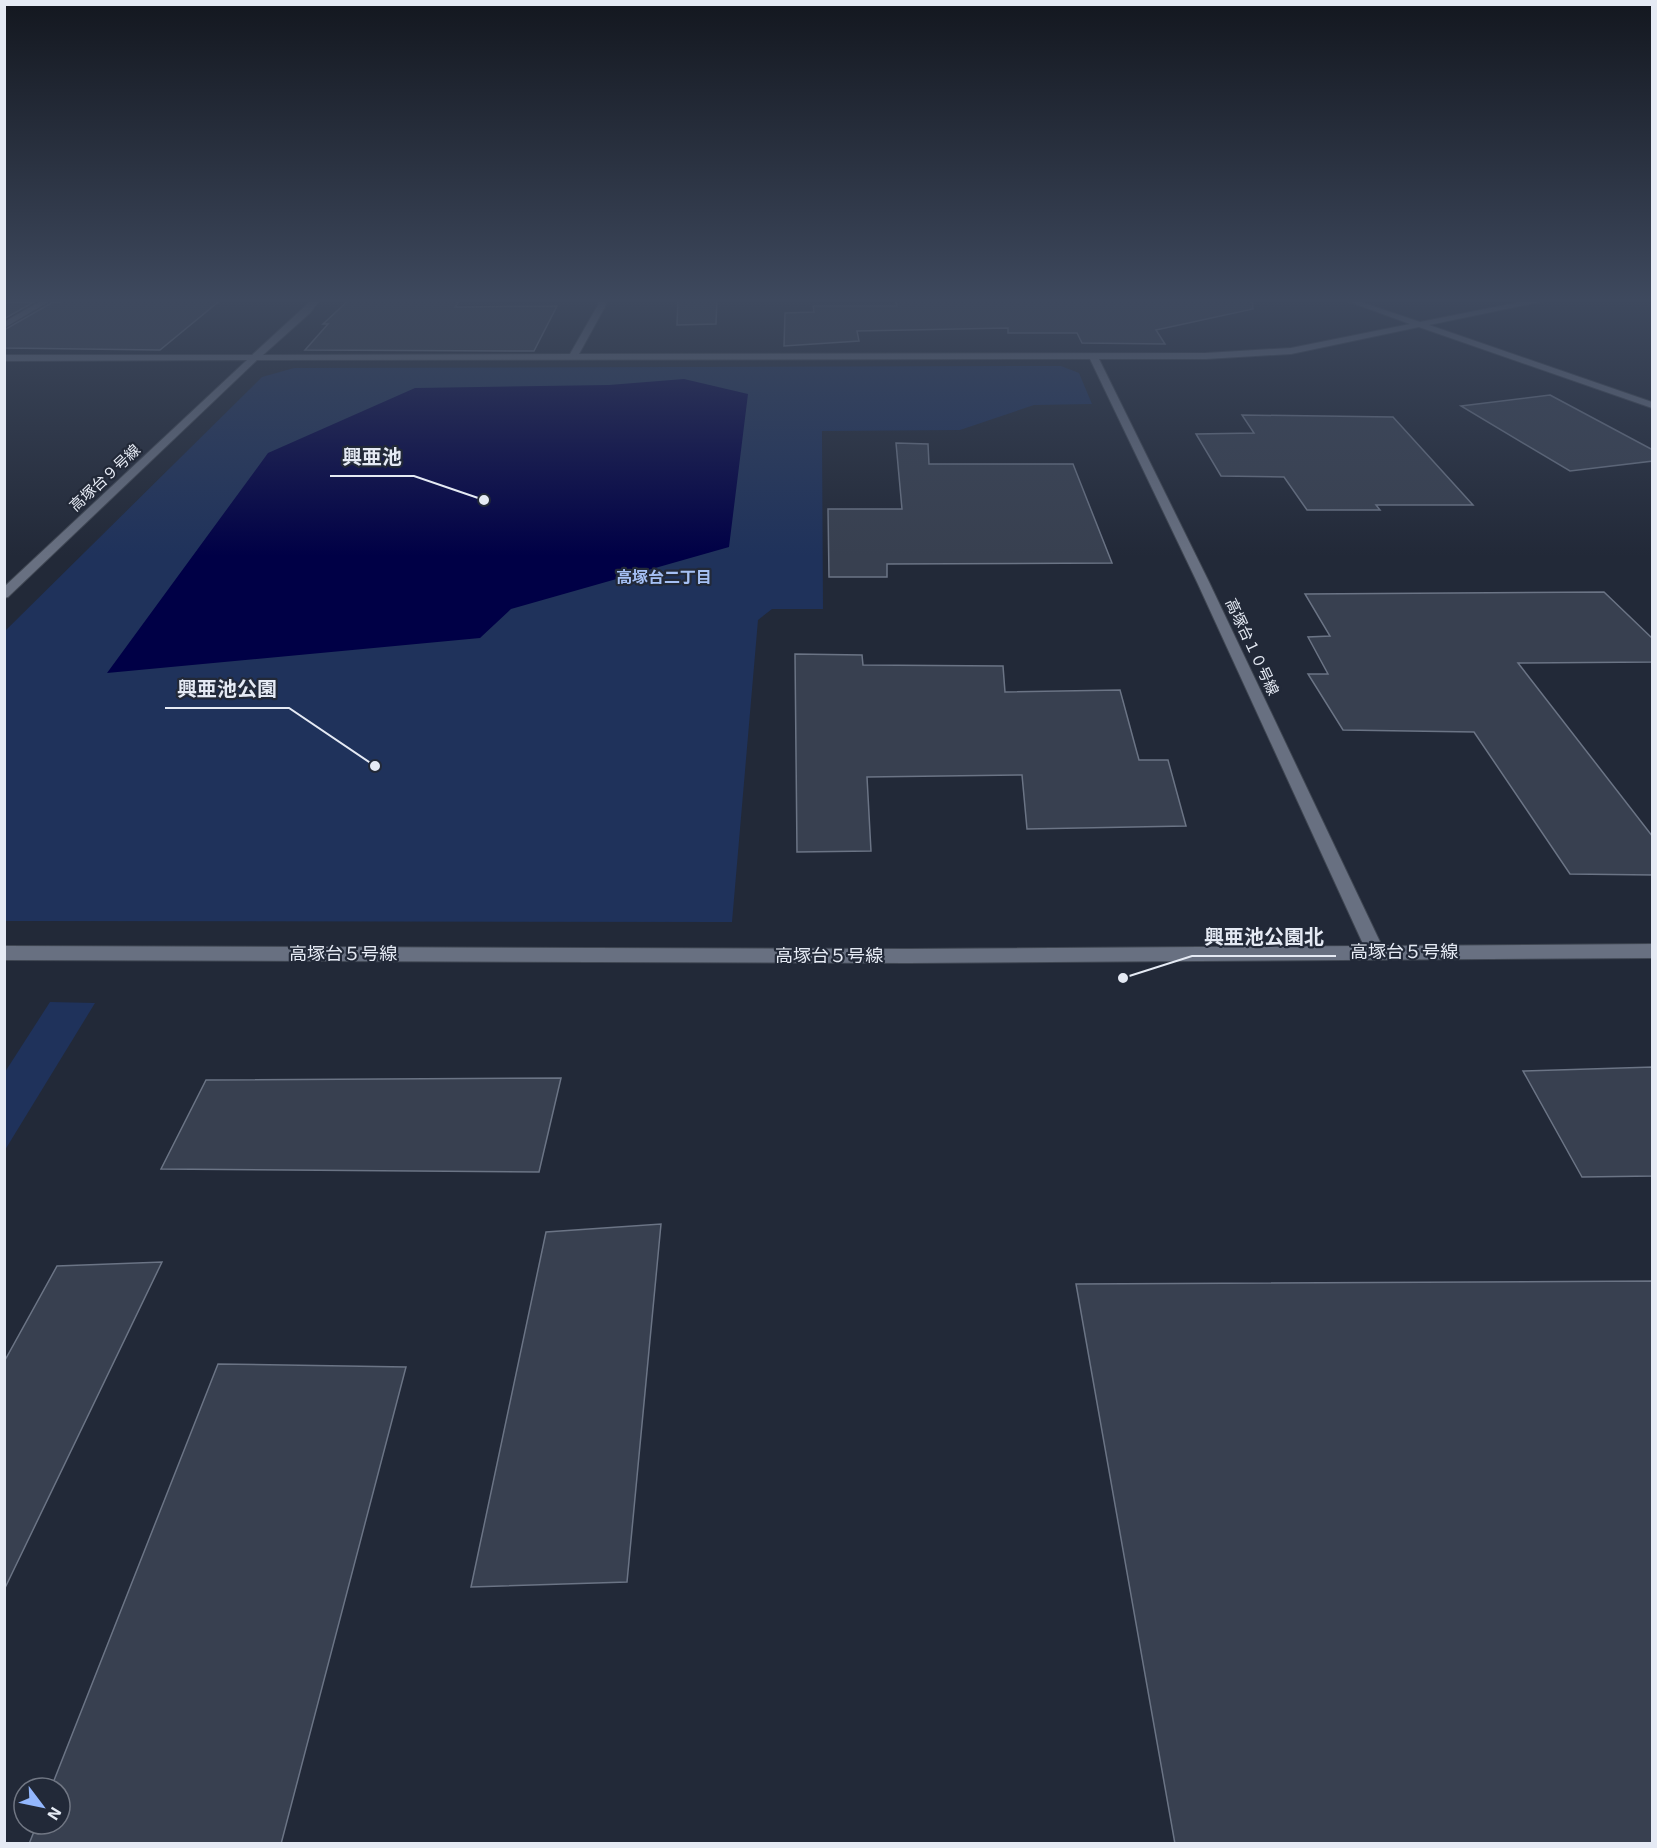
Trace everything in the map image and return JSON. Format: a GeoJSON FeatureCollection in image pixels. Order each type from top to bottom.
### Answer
{"type":"FeatureCollection","features":[{"type":"Feature","properties":{"kind":"street","name":"高塚台９号線"},"geometry":{"type":"LineString","coordinates":[[4,594],[226,384]]}},
{"type":"Feature","properties":{"kind":"street","name":"高塚台１０号線"},"geometry":{"type":"LineString","coordinates":[[1107,384],[1203,582],[1376,952]]}},
{"type":"Feature","properties":{"kind":"street"},"geometry":{"type":"LineString","coordinates":[[1593,384],[1653,405]]}},
{"type":"Feature","properties":{"kind":"street"},"geometry":{"type":"LineString","coordinates":[[1621,384],[1653,395]]}},
{"type":"Feature","properties":{"kind":"street","name":"高塚台５号線"},"geometry":{"type":"LineString","coordinates":[[4,953],[908,956],[1653,951]]}},
{"type":"Feature","properties":{"kind":"shaded area"},"geometry":{"type":"Polygon","coordinates":[[[255,384],[1084,384],[1092,404],[1034,405],[960,430],[822,431],[823,609],[772,609],[758,620],[732,922],[5,921],[5,631],[255,384]]]}},
{"type":"Feature","properties":{"kind":"shaded area"},"geometry":{"type":"Polygon","coordinates":[[[706,384],[748,394],[729,547],[511,609],[480,638],[107,673],[268,453],[415,388],[706,384]]]}},
{"type":"Feature","properties":{"kind":"shaded area"},"geometry":{"type":"Polygon","coordinates":[[[50,1002],[95,1003],[5,1150],[5,1072],[50,1002]]]}},
{"type":"Feature","properties":{"kind":"building"},"geometry":{"type":"Polygon","coordinates":[[[1550,395],[1653,450],[1653,461],[1570,471],[1461,406],[1550,395]]]}},
{"type":"Feature","properties":{"kind":"building"},"geometry":{"type":"Polygon","coordinates":[[[1242,415],[1393,417],[1473,505],[1376,505],[1380,510],[1307,510],[1284,477],[1221,476],[1196,434],[1254,433],[1242,415]]]}},
{"type":"Feature","properties":{"kind":"building"},"geometry":{"type":"Polygon","coordinates":[[[896,443],[928,444],[929,464],[1073,464],[1112,563],[887,564],[887,577],[829,577],[828,509],[902,509],[896,443]]]}},
{"type":"Feature","properties":{"kind":"building"},"geometry":{"type":"Polygon","coordinates":[[[1604,592],[1653,639],[1653,662],[1518,663],[1653,837],[1653,875],[1570,874],[1474,732],[1343,730],[1308,674],[1328,674],[1308,637],[1330,636],[1305,594],[1604,592]]]}},
{"type":"Feature","properties":{"kind":"building"},"geometry":{"type":"Polygon","coordinates":[[[795,654],[862,655],[863,665],[1003,666],[1005,692],[1120,690],[1139,760],[1168,760],[1186,826],[1027,829],[1022,775],[867,777],[871,851],[797,852],[795,654]]]}},
{"type":"Feature","properties":{"kind":"building"},"geometry":{"type":"Polygon","coordinates":[[[1653,1067],[1653,1176],[1582,1177],[1523,1071],[1653,1067]]]}},
{"type":"Feature","properties":{"kind":"building"},"geometry":{"type":"Polygon","coordinates":[[[561,1078],[539,1172],[161,1169],[206,1080],[561,1078]]]}},
{"type":"Feature","properties":{"kind":"building"},"geometry":{"type":"Polygon","coordinates":[[[661,1224],[627,1582],[471,1587],[546,1232],[661,1224]]]}},
{"type":"Feature","properties":{"kind":"building"},"geometry":{"type":"Polygon","coordinates":[[[162,1262],[4,1590],[4,1362],[57,1266],[162,1262]]]}},
{"type":"Feature","properties":{"kind":"building"},"geometry":{"type":"Polygon","coordinates":[[[1653,1281],[1653,1844],[1175,1844],[1076,1284],[1653,1281]]]}},
{"type":"Feature","properties":{"kind":"building"},"geometry":{"type":"Polygon","coordinates":[[[218,1364],[406,1367],[281,1844],[29,1844],[32,1836],[72,1836],[72,1776],[56,1776],[218,1364]]]}},
{"type":"Feature","properties":{"kind":"place","name":"興亜池"},"geometry":{"type":"Point","coordinates":[484,500]}},
{"type":"Feature","properties":{"kind":"place","name":"興亜池公園"},"geometry":{"type":"Point","coordinates":[375,766]}},
{"type":"Feature","properties":{"kind":"place","name":"興亜池公園北"},"geometry":{"type":"Point","coordinates":[1123,978]}},
{"type":"Feature","properties":{"kind":"district","name":"高塚台二丁目"},"geometry":{"type":"Point","coordinates":[664,577]}}]}
